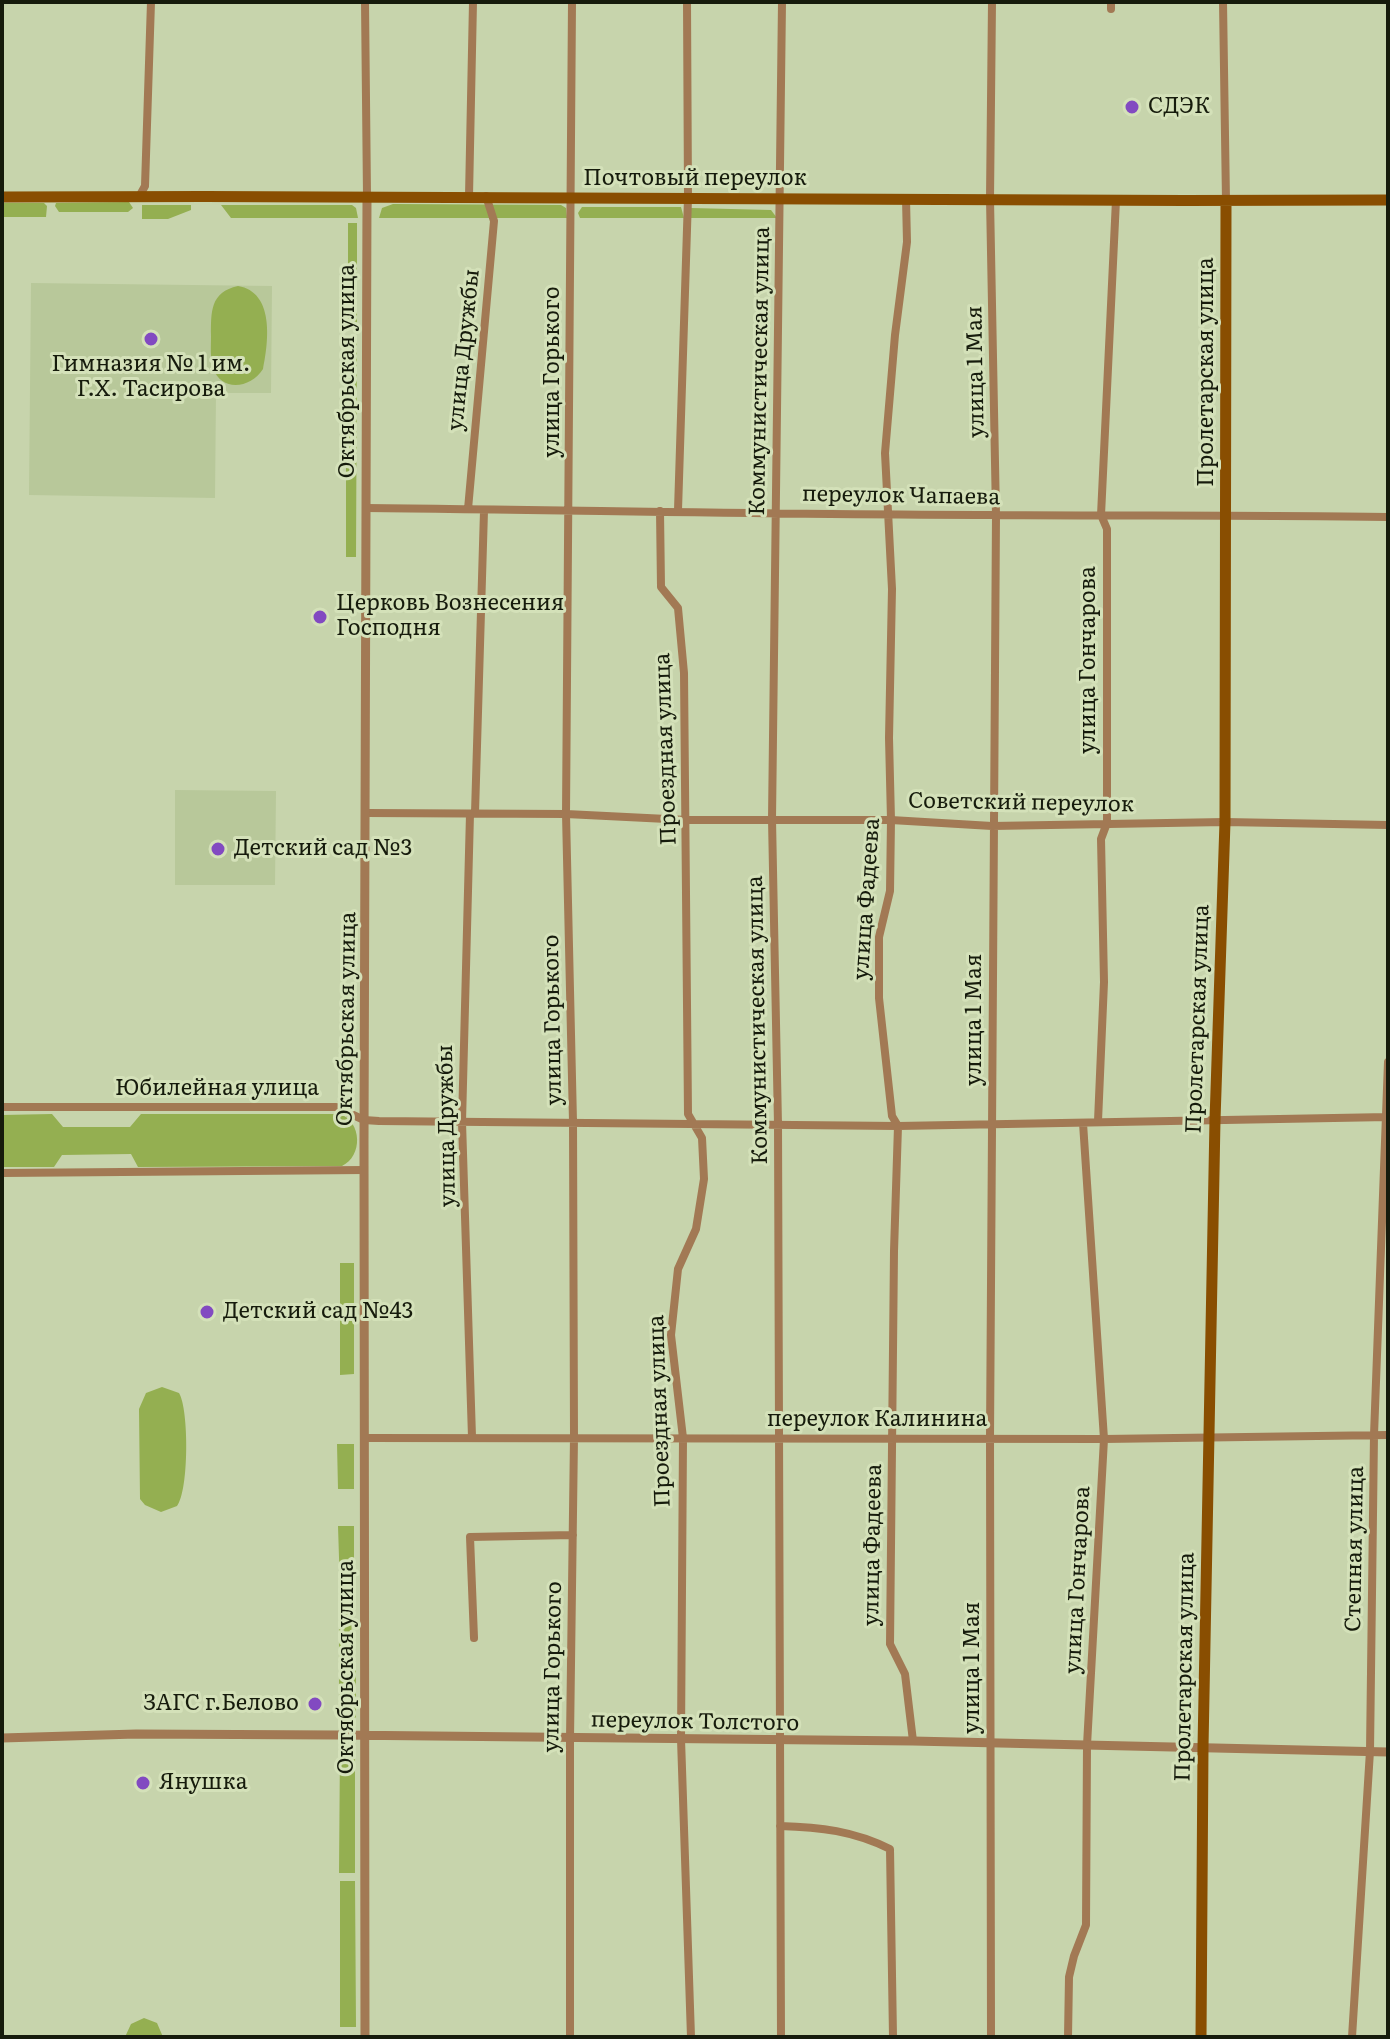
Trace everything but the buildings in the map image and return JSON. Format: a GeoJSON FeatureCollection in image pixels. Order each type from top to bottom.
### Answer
{"type":"FeatureCollection","features":[{"type":"Feature","properties":{"kind":"main road","name":"Почтовый переулок"},"geometry":{"type":"LineString","coordinates":[[2,197],[1388,200]]}},
{"type":"Feature","properties":{"kind":"main road","name":"Пролетарская улица"},"geometry":{"type":"LineString","coordinates":[[1201,2037],[1208,1437],[1225,822],[1226,201]]}},
{"type":"Feature","properties":{"kind":"street"},"geometry":{"type":"LineString","coordinates":[[140,195],[145,186],[151,2]]}},
{"type":"Feature","properties":{"kind":"street","name":"Октябрьская улица"},"geometry":{"type":"LineString","coordinates":[[365,2],[365,2037]]}},
{"type":"Feature","properties":{"kind":"street"},"geometry":{"type":"LineString","coordinates":[[469,196],[473,2]]}},
{"type":"Feature","properties":{"kind":"street","name":"улица Горького"},"geometry":{"type":"LineString","coordinates":[[570,2037],[573,1122],[566,814],[572,2]]}},
{"type":"Feature","properties":{"kind":"street"},"geometry":{"type":"LineString","coordinates":[[678,510],[688,198],[687,2]]}},
{"type":"Feature","properties":{"kind":"street","name":"Коммунистическая улица"},"geometry":{"type":"LineString","coordinates":[[781,2037],[778,1125],[772,819],[782,2]]}},
{"type":"Feature","properties":{"kind":"street","name":"улица 1 Мая"},"geometry":{"type":"LineString","coordinates":[[991,2037],[992,826],[996,515],[990,199],[992,2]]}},
{"type":"Feature","properties":{"kind":"street","name":"Пролетарская улица"},"geometry":{"type":"LineString","coordinates":[[1223,2],[1226,201]]}},
{"type":"Feature","properties":{"kind":"street","name":"улица Дружбы"},"geometry":{"type":"LineString","coordinates":[[468,509],[494,221],[486,196]]}},
{"type":"Feature","properties":{"kind":"street","name":"улица Фадеева"},"geometry":{"type":"LineString","coordinates":[[906,199],[907,242],[885,453],[892,589],[891,820],[890,891],[879,937],[879,998],[892,1116],[898,1126],[890,1644],[905,1674],[913,1741]]}},
{"type":"Feature","properties":{"kind":"street","name":"улица Гончарова"},"geometry":{"type":"LineString","coordinates":[[1098,1121],[1104,982],[1101,839],[1107,823],[1107,529],[1101,515],[1116,200]]}},
{"type":"Feature","properties":{"kind":"street","name":"переулок Чапаева"},"geometry":{"type":"LineString","coordinates":[[366,508],[1388,517]]}},
{"type":"Feature","properties":{"kind":"street","name":"улица Дружбы"},"geometry":{"type":"LineString","coordinates":[[472,1437],[462,1122],[484,511]]}},
{"type":"Feature","properties":{"kind":"street","name":"Проездная улица"},"geometry":{"type":"LineString","coordinates":[[660,511],[661,587],[678,608],[684,673],[688,1114],[702,1138],[704,1179],[696,1229],[678,1269],[671,1335],[683,1438],[681,1739],[691,2037]]}},
{"type":"Feature","properties":{"kind":"street","name":"Советский переулок"},"geometry":{"type":"LineString","coordinates":[[367,813],[566,814],[687,820],[891,820],[992,826],[1225,822],[1388,825]]}},
{"type":"Feature","properties":{"kind":"street","name":"Степная улица"},"geometry":{"type":"LineString","coordinates":[[1352,2037],[1370,1751],[1374,1435],[1388,1062]]}},
{"type":"Feature","properties":{"kind":"street","name":"Юбилейная улица"},"geometry":{"type":"LineString","coordinates":[[2,1107],[336,1107],[364,1120],[695,1125],[898,1126],[1387,1117]]}},
{"type":"Feature","properties":{"kind":"street","name":"улица Гончарова"},"geometry":{"type":"LineString","coordinates":[[1068,2037],[1069,1977],[1086,1925],[1087,1745],[1104,1439],[1083,1123]]}},
{"type":"Feature","properties":{"kind":"street"},"geometry":{"type":"LineString","coordinates":[[2,1173],[364,1170]]}},
{"type":"Feature","properties":{"kind":"street","name":"переулок Калинина"},"geometry":{"type":"LineString","coordinates":[[366,1438],[1104,1439],[1388,1435]]}},
{"type":"Feature","properties":{"kind":"street"},"geometry":{"type":"LineString","coordinates":[[474,1638],[470,1537],[573,1535]]}},
{"type":"Feature","properties":{"kind":"street","name":"переулок Толстого"},"geometry":{"type":"LineString","coordinates":[[2,1738],[136,1734],[913,1741],[1388,1752]]}},
{"type":"Feature","properties":{"kind":"street"},"geometry":{"type":"LineString","coordinates":[[780,1826],[837,1829],[890,1849],[893,2037]]}},
{"type":"Feature","properties":{"kind":"shaded area","name":"Гимназия № 1 им. Г.Х. Тасирова"},"geometry":{"type":"Polygon","coordinates":[[[31,283],[272,286],[271,393],[216,393],[215,498],[29,495],[31,283]]]}},
{"type":"Feature","properties":{"kind":"shaded area"},"geometry":{"type":"Polygon","coordinates":[[[175,790],[276,791],[275,885],[175,885],[175,790]]]}},
{"type":"Feature","properties":{"kind":"green space"},"geometry":{"type":"Polygon","coordinates":[[[129,202],[133,208],[128,212],[59,212],[55,206],[56,203],[129,202]]]}},
{"type":"Feature","properties":{"kind":"green space"},"geometry":{"type":"Polygon","coordinates":[[[2,203],[44,203],[47,206],[46,217],[2,217],[2,203]]]}},
{"type":"Feature","properties":{"kind":"green space"},"geometry":{"type":"Polygon","coordinates":[[[393,204],[561,205],[566,208],[567,218],[379,218],[382,208],[393,204]]]}},
{"type":"Feature","properties":{"kind":"green space"},"geometry":{"type":"Polygon","coordinates":[[[142,205],[191,205],[191,210],[168,219],[142,219],[142,205]]]}},
{"type":"Feature","properties":{"kind":"green space"},"geometry":{"type":"Polygon","coordinates":[[[221,205],[352,205],[358,218],[231,218],[221,205]]]}},
{"type":"Feature","properties":{"kind":"green space"},"geometry":{"type":"Polygon","coordinates":[[[582,207],[681,207],[684,218],[580,218],[578,213],[582,207]]]}},
{"type":"Feature","properties":{"kind":"green space"},"geometry":{"type":"Polygon","coordinates":[[[691,208],[771,210],[777,218],[691,218],[691,208]]]}},
{"type":"Feature","properties":{"kind":"green space"},"geometry":{"type":"Polygon","coordinates":[[[348,223],[357,223],[357,325],[348,325],[348,223]]]}},
{"type":"Feature","properties":{"kind":"green space"},"geometry":{"type":"Polygon","coordinates":[[[238,286],[250,290],[263,307],[267,345],[263,369],[251,380],[237,385],[223,381],[213,368],[211,327],[217,298],[238,286]]]}},
{"type":"Feature","properties":{"kind":"green space"},"geometry":{"type":"Polygon","coordinates":[[[346,337],[357,337],[356,557],[346,557],[346,337]]]}},
{"type":"Feature","properties":{"kind":"green space"},"geometry":{"type":"Polygon","coordinates":[[[52,1114],[63,1127],[130,1127],[141,1114],[340,1114],[353,1124],[357,1139],[354,1155],[342,1166],[138,1167],[131,1154],[62,1155],[54,1167],[2,1167],[2,1115],[52,1114]]]}},
{"type":"Feature","properties":{"kind":"green space"},"geometry":{"type":"Polygon","coordinates":[[[340,1263],[354,1263],[354,1374],[340,1375],[340,1263]]]}},
{"type":"Feature","properties":{"kind":"green space"},"geometry":{"type":"Polygon","coordinates":[[[162,1387],[179,1393],[185,1415],[186,1450],[181,1497],[177,1506],[161,1512],[145,1505],[140,1499],[139,1409],[146,1393],[162,1387]]]}},
{"type":"Feature","properties":{"kind":"green space"},"geometry":{"type":"Polygon","coordinates":[[[337,1444],[354,1444],[354,1489],[338,1489],[337,1444]]]}},
{"type":"Feature","properties":{"kind":"green space"},"geometry":{"type":"Polygon","coordinates":[[[338,1526],[354,1526],[354,1589],[340,1589],[338,1526]]]}},
{"type":"Feature","properties":{"kind":"green space"},"geometry":{"type":"Polygon","coordinates":[[[339,1596],[352,1596],[351,1665],[356,1671],[356,1717],[346,1726],[339,1726],[339,1596]]]}},
{"type":"Feature","properties":{"kind":"green space"},"geometry":{"type":"Polygon","coordinates":[[[340,1747],[355,1751],[355,1873],[339,1873],[340,1747]]]}},
{"type":"Feature","properties":{"kind":"green space"},"geometry":{"type":"Polygon","coordinates":[[[340,1881],[355,1881],[356,2027],[340,2027],[340,1881]]]}},
{"type":"Feature","properties":{"kind":"green space"},"geometry":{"type":"Polygon","coordinates":[[[144,2018],[157,2023],[163,2037],[125,2037],[131,2024],[144,2018]]]}},
{"type":"Feature","properties":{"kind":"place","name":"СДЭК"},"geometry":{"type":"Point","coordinates":[1132,107]}},
{"type":"Feature","properties":{"kind":"place","name":"Гимназия № 1 им. Г.Х. Тасирова"},"geometry":{"type":"Point","coordinates":[151,339]}},
{"type":"Feature","properties":{"kind":"place","name":"Церковь Вознесения Господня"},"geometry":{"type":"Point","coordinates":[320,617]}},
{"type":"Feature","properties":{"kind":"place","name":"Детский сад №3"},"geometry":{"type":"Point","coordinates":[218,849]}},
{"type":"Feature","properties":{"kind":"place","name":"Детский сад №43"},"geometry":{"type":"Point","coordinates":[207,1312]}},
{"type":"Feature","properties":{"kind":"place","name":"ЗАГС г.Белово"},"geometry":{"type":"Point","coordinates":[315,1704]}},
{"type":"Feature","properties":{"kind":"place","name":"Янушка"},"geometry":{"type":"Point","coordinates":[143,1783]}}]}
